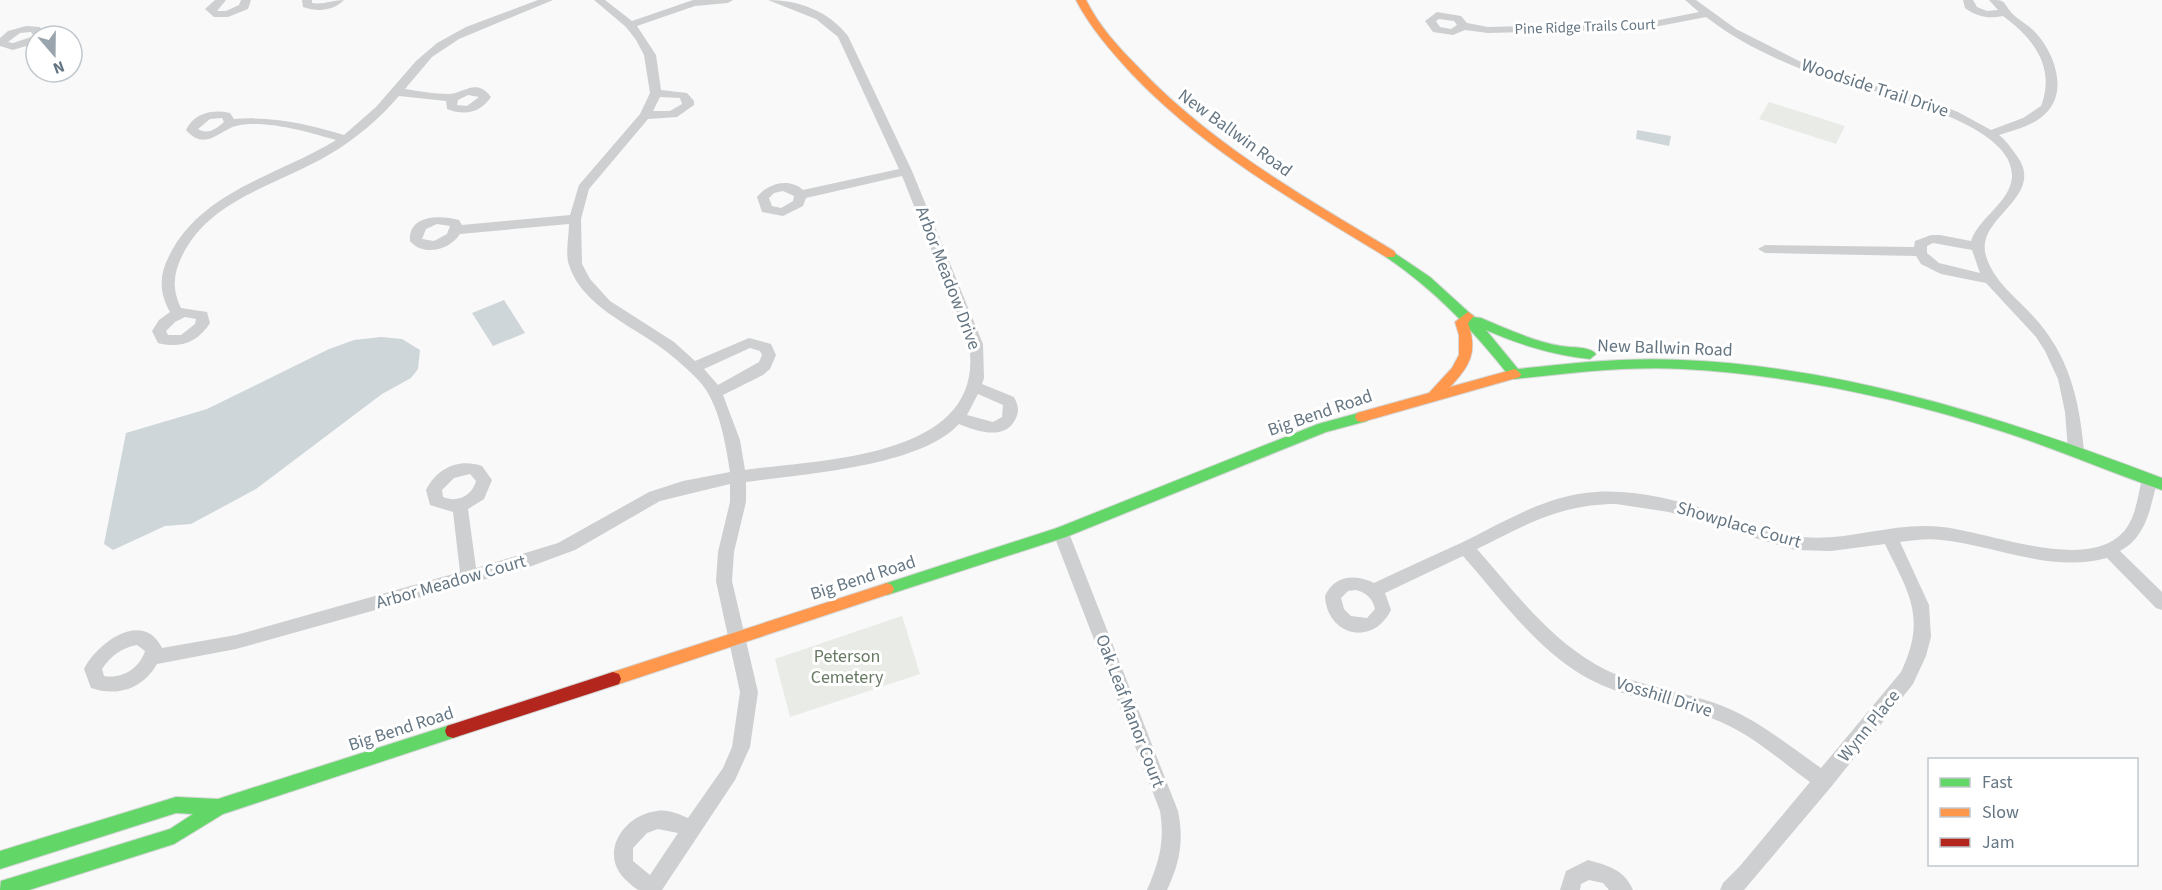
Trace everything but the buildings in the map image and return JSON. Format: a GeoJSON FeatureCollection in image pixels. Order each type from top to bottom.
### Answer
{"type":"FeatureCollection","features":[{"type":"Feature","properties":{"kind":"main road","name":"New Ballwin Road"},"geometry":{"type":"LineString","coordinates":[[1081,0],[1087,15],[1143,85],[1175,115],[1255,173],[1401,261],[1440,289],[1481,328],[1515,374],[1603,363],[1679,363],[1796,376],[1934,406],[2076,450],[2156,482]]}},
{"type":"Feature","properties":{"kind":"main road"},"geometry":{"type":"LineString","coordinates":[[1433,397],[1450,377],[1460,370],[1466,358],[1470,345],[1468,334],[1461,322],[1468,316],[1529,344],[1568,353],[1587,352],[1603,363]]}},
{"type":"Feature","properties":{"kind":"main road","name":"Big Bend Road"},"geometry":{"type":"LineString","coordinates":[[1,890],[174,836],[218,807],[1061,533],[1323,428],[1515,374]]}},
{"type":"Feature","properties":{"kind":"main road","name":"Big Bend Road"},"geometry":{"type":"LineString","coordinates":[[0,860],[176,805],[218,807]]}},
{"type":"Feature","properties":{"kind":"street"},"geometry":{"type":"LineString","coordinates":[[221,0],[210,9],[214,14],[234,12],[244,7],[250,0]]}},
{"type":"Feature","properties":{"kind":"street"},"geometry":{"type":"LineString","coordinates":[[307,0],[307,5],[315,8],[328,6],[339,0]]}},
{"type":"Feature","properties":{"kind":"street"},"geometry":{"type":"LineString","coordinates":[[178,314],[170,303],[168,275],[179,246],[193,230],[225,202],[248,189],[307,163],[346,139],[396,92],[427,55],[444,43],[462,33],[548,0]]}},
{"type":"Feature","properties":{"kind":"street"},"geometry":{"type":"LineString","coordinates":[[599,0],[630,25],[650,55],[656,93],[645,115],[583,188],[575,219],[575,264],[585,282],[604,304],[623,318],[650,332],[694,368],[715,393],[733,441],[738,477],[738,502],[726,552],[724,581],[749,692],[741,747],[729,774],[651,889],[625,867],[622,850],[626,840],[636,828],[659,820],[669,820],[690,829]]}},
{"type":"Feature","properties":{"kind":"street"},"geometry":{"type":"LineString","coordinates":[[630,25],[694,3],[728,0]]}},
{"type":"Feature","properties":{"kind":"street","name":"Arbor Meadow Drive"},"geometry":{"type":"LineString","coordinates":[[738,477],[883,456],[924,441],[958,417],[975,387],[978,358],[976,344],[906,171],[838,31],[823,18],[807,10],[772,0]]}},
{"type":"Feature","properties":{"kind":"street","name":"Woodside Trail Drive"},"geometry":{"type":"LineString","coordinates":[[1690,0],[1707,15],[1737,35],[1783,58],[1827,75],[1943,109],[1991,134],[2007,149],[2019,174],[2016,185],[2004,207],[1979,237],[1977,247]]}},
{"type":"Feature","properties":{"kind":"street"},"geometry":{"type":"LineString","coordinates":[[1968,0],[1969,6],[1978,12],[1991,15],[2004,12]]}},
{"type":"Feature","properties":{"kind":"street"},"geometry":{"type":"LineString","coordinates":[[1991,134],[2047,107],[2052,79],[2049,60],[2034,36],[2004,12],[2003,6],[1994,0]]}},
{"type":"Feature","properties":{"kind":"street","name":"Pine Ridge Trails Court"},"geometry":{"type":"LineString","coordinates":[[1463,26],[1488,30],[1644,26],[1707,15]]}},
{"type":"Feature","properties":{"kind":"street"},"geometry":{"type":"LineString","coordinates":[[24,30],[9,34],[1,40],[4,45],[13,47],[24,43]]}},
{"type":"Feature","properties":{"kind":"street"},"geometry":{"type":"LineString","coordinates":[[396,92],[452,98]]}},
{"type":"Feature","properties":{"kind":"street"},"geometry":{"type":"LineString","coordinates":[[645,115],[673,115],[688,105],[683,95],[656,93]]}},
{"type":"Feature","properties":{"kind":"street"},"geometry":{"type":"LineString","coordinates":[[230,123],[254,121],[287,123],[346,139]]}},
{"type":"Feature","properties":{"kind":"street"},"geometry":{"type":"LineString","coordinates":[[800,195],[906,171]]}},
{"type":"Feature","properties":{"kind":"street"},"geometry":{"type":"LineString","coordinates":[[456,230],[575,219]]}},
{"type":"Feature","properties":{"kind":"street"},"geometry":{"type":"LineString","coordinates":[[1990,279],[1938,268],[1923,258],[1920,244],[1931,238],[1977,247],[1990,279],[2031,322],[2060,362],[2073,404],[2076,450]]}},
{"type":"Feature","properties":{"kind":"street"},"geometry":{"type":"LineString","coordinates":[[1765,249],[1920,252]]}},
{"type":"Feature","properties":{"kind":"street"},"geometry":{"type":"LineString","coordinates":[[694,368],[749,343],[766,348],[769,355],[765,365],[715,393]]}},
{"type":"Feature","properties":{"kind":"street"},"geometry":{"type":"LineString","coordinates":[[958,417],[987,428],[1003,424],[1010,418],[1012,406],[1009,401],[975,387]]}},
{"type":"Feature","properties":{"kind":"street","name":"Arbor Meadow Court"},"geometry":{"type":"LineString","coordinates":[[153,657],[236,642],[549,554],[575,542],[644,501],[666,492],[738,477]]}},
{"type":"Feature","properties":{"kind":"street"},"geometry":{"type":"LineString","coordinates":[[2156,482],[2139,520],[2123,541],[2110,551],[2162,603]]}},
{"type":"Feature","properties":{"kind":"street","name":"Showplace Court"},"geometry":{"type":"LineString","coordinates":[[1372,591],[1466,548],[1543,509],[1595,498],[1639,498],[1659,502],[1770,537],[1809,545],[1828,545],[1890,535],[1939,533],[2044,555],[2089,555],[2110,551]]}},
{"type":"Feature","properties":{"kind":"street"},"geometry":{"type":"LineString","coordinates":[[460,505],[469,578]]}},
{"type":"Feature","properties":{"kind":"street","name":"Oak Leaf Manor Court"},"geometry":{"type":"LineString","coordinates":[[1061,533],[1169,812],[1174,836],[1170,864],[1157,890]]}},
{"type":"Feature","properties":{"kind":"street","name":"Wynn Place"},"geometry":{"type":"LineString","coordinates":[[1730,890],[1824,781],[1907,678],[1922,648],[1925,632],[1924,615],[1916,590],[1890,535]]}},
{"type":"Feature","properties":{"kind":"street","name":"Vosshill Drive"},"geometry":{"type":"LineString","coordinates":[[1466,548],[1551,642],[1589,669],[1635,691],[1686,702],[1729,717],[1749,728],[1824,781]]}},
{"type":"Feature","properties":{"kind":"street"},"geometry":{"type":"LineString","coordinates":[[1569,890],[1573,878],[1588,870],[1608,875],[1623,890]]}},
{"type":"Feature","properties":{"kind":"green space"},"geometry":{"type":"Polygon","coordinates":[[[1769,102],[1845,126],[1836,144],[1759,119],[1769,102]]]}},
{"type":"Feature","properties":{"kind":"green space","name":"Peterson Cemetery"},"geometry":{"type":"Polygon","coordinates":[[[902,616],[920,674],[790,717],[775,659],[902,616]]]}},
{"type":"Feature","properties":{"kind":"shaded area"},"geometry":{"type":"Polygon","coordinates":[[[1637,130],[1671,136],[1669,146],[1636,139],[1637,130]]]}},
{"type":"Feature","properties":{"kind":"shaded area"},"geometry":{"type":"Polygon","coordinates":[[[504,300],[525,333],[493,346],[472,313],[504,300]]]}},
{"type":"Feature","properties":{"kind":"shaded area"},"geometry":{"type":"Polygon","coordinates":[[[381,337],[402,339],[420,350],[418,369],[411,378],[382,394],[256,489],[191,524],[165,526],[113,550],[104,544],[126,433],[207,409],[329,349],[354,340],[381,337]]]}},
{"type":"Feature","properties":{"kind":"traffic: fast"},"geometry":{"type":"LineString","coordinates":[[1390,254],[1426,280],[1458,308],[1515,374],[1598,365],[1681,364],[1763,371],[1845,385],[1926,404],[2005,427],[2162,484]]}},
{"type":"Feature","properties":{"kind":"traffic: fast"},"geometry":{"type":"LineString","coordinates":[[1477,321],[1532,343],[1575,353],[1590,354]]}},
{"type":"Feature","properties":{"kind":"traffic: fast"},"geometry":{"type":"LineString","coordinates":[[887,589],[1061,533],[1323,428],[1362,417]]}},
{"type":"Feature","properties":{"kind":"traffic: fast"},"geometry":{"type":"LineString","coordinates":[[1,890],[174,836],[218,807],[453,731]]}},
{"type":"Feature","properties":{"kind":"traffic: fast"},"geometry":{"type":"LineString","coordinates":[[0,860],[176,805],[218,807]]}},
{"type":"Feature","properties":{"kind":"traffic: slow"},"geometry":{"type":"LineString","coordinates":[[1081,0],[1095,24],[1118,52],[1183,117],[1249,167],[1390,254]]}},
{"type":"Feature","properties":{"kind":"traffic: slow"},"geometry":{"type":"LineString","coordinates":[[1433,397],[1456,372],[1466,355],[1466,335],[1461,322],[1468,316]]}},
{"type":"Feature","properties":{"kind":"traffic: slow"},"geometry":{"type":"LineString","coordinates":[[1362,417],[1515,374]]}},
{"type":"Feature","properties":{"kind":"traffic: slow"},"geometry":{"type":"LineString","coordinates":[[613,679],[887,589]]}},
{"type":"Feature","properties":{"kind":"traffic: jam"},"geometry":{"type":"LineString","coordinates":[[453,731],[613,679]]}}]}
